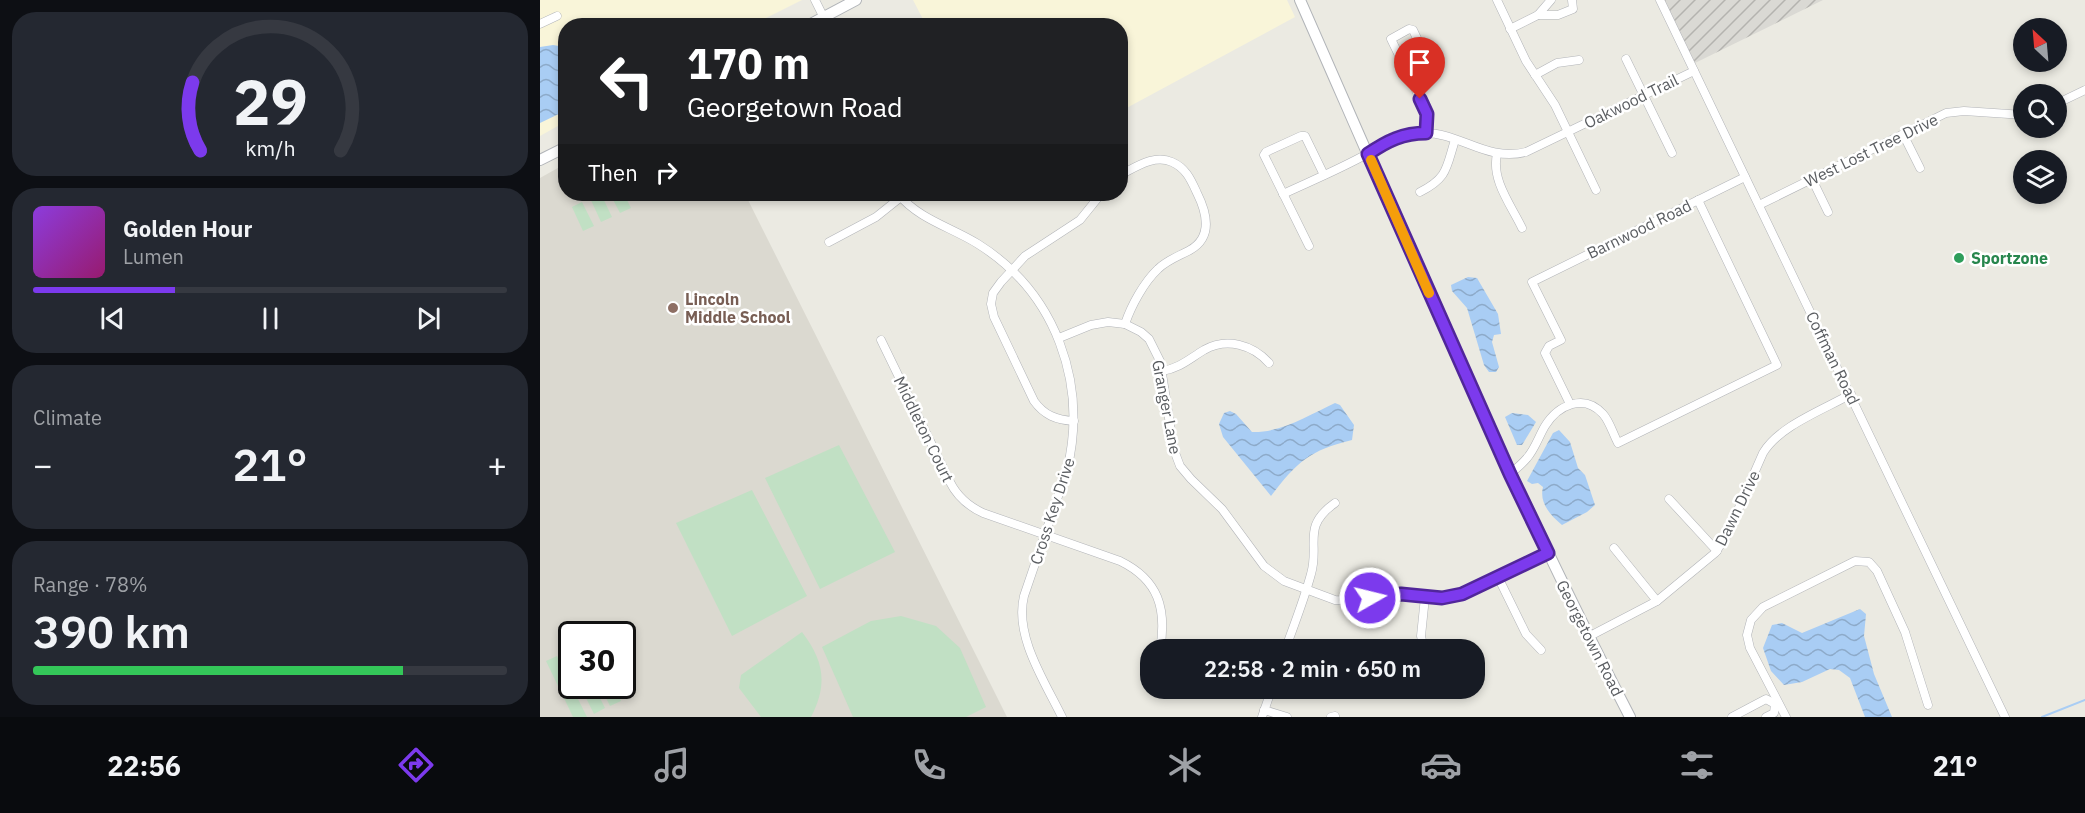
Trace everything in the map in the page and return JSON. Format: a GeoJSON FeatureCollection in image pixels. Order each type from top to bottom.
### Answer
{"type":"FeatureCollection","features":[{"type":"Feature","properties":{"kind":"main road"},"geometry":{"type":"LineString","coordinates":[[830,18],[856,0]]}},
{"type":"Feature","properties":{"kind":"main road","name":"Georgetown Road"},"geometry":{"type":"LineString","coordinates":[[1300,0],[1510,474],[1588,637],[1630,717]]}},
{"type":"Feature","properties":{"kind":"main road"},"geometry":{"type":"LineString","coordinates":[[540,160],[558,151]]}},
{"type":"Feature","properties":{"kind":"street"},"geometry":{"type":"LineString","coordinates":[[815,0],[824,18]]}},
{"type":"Feature","properties":{"kind":"street"},"geometry":{"type":"LineString","coordinates":[[1497,0],[1534,75],[1554,102],[1568,132]]}},
{"type":"Feature","properties":{"kind":"street"},"geometry":{"type":"LineString","coordinates":[[1510,29],[1538,15],[1551,0]]}},
{"type":"Feature","properties":{"kind":"street"},"geometry":{"type":"LineString","coordinates":[[1538,15],[1566,14],[1573,9],[1572,0]]}},
{"type":"Feature","properties":{"kind":"street","name":"Coffman Road"},"geometry":{"type":"LineString","coordinates":[[1660,0],[2004,714]]}},
{"type":"Feature","properties":{"kind":"street"},"geometry":{"type":"LineString","coordinates":[[540,24],[557,16]]}},
{"type":"Feature","properties":{"kind":"street"},"geometry":{"type":"LineString","coordinates":[[1415,88],[1435,76],[1411,29],[1391,39],[1426,112],[1426,133]]}},
{"type":"Feature","properties":{"kind":"street"},"geometry":{"type":"LineString","coordinates":[[1626,59],[1672,153]]}},
{"type":"Feature","properties":{"kind":"street"},"geometry":{"type":"LineString","coordinates":[[1534,75],[1557,63],[1579,60]]}},
{"type":"Feature","properties":{"kind":"street","name":"Oakwood Trail"},"geometry":{"type":"LineString","coordinates":[[1283,194],[1407,134],[1426,133],[1497,154],[1526,152],[1694,71]]}},
{"type":"Feature","properties":{"kind":"street"},"geometry":{"type":"LineString","coordinates":[[2067,99],[2085,91]]}},
{"type":"Feature","properties":{"kind":"street","name":"West Lost Tree Drive"},"geometry":{"type":"LineString","coordinates":[[1759,205],[1946,113],[1956,111],[2013,115]]}},
{"type":"Feature","properties":{"kind":"street","name":"Oakwood Trail"},"geometry":{"type":"LineString","coordinates":[[1568,132],[1596,190]]}},
{"type":"Feature","properties":{"kind":"street"},"geometry":{"type":"LineString","coordinates":[[1903,134],[1920,168]]}},
{"type":"Feature","properties":{"kind":"street"},"geometry":{"type":"LineString","coordinates":[[1309,246],[1265,158],[1266,152],[1305,136],[1324,175]]}},
{"type":"Feature","properties":{"kind":"street"},"geometry":{"type":"LineString","coordinates":[[1420,192],[1441,179],[1455,140]]}},
{"type":"Feature","properties":{"kind":"street"},"geometry":{"type":"LineString","coordinates":[[1497,154],[1495,166],[1497,177],[1522,228]]}},
{"type":"Feature","properties":{"kind":"street"},"geometry":{"type":"LineString","coordinates":[[1059,338],[1097,323],[1125,324],[1133,305],[1158,268],[1191,249],[1201,240],[1206,227],[1206,216],[1185,170],[1167,160],[1147,162],[1128,172]]}},
{"type":"Feature","properties":{"kind":"street","name":"Barnwood Road"},"geometry":{"type":"LineString","coordinates":[[1570,404],[1545,353],[1549,346],[1561,340],[1532,282],[1745,177]]}},
{"type":"Feature","properties":{"kind":"street"},"geometry":{"type":"LineString","coordinates":[[1812,179],[1828,213]]}},
{"type":"Feature","properties":{"kind":"street"},"geometry":{"type":"LineString","coordinates":[[1510,474],[1529,456],[1552,416],[1559,409],[1570,404],[1583,403],[1596,408],[1605,418],[1618,443],[1778,364],[1698,200]]}},
{"type":"Feature","properties":{"kind":"street"},"geometry":{"type":"LineString","coordinates":[[829,242],[876,217],[893,201]]}},
{"type":"Feature","properties":{"kind":"street","name":"Cross Key Drive"},"geometry":{"type":"LineString","coordinates":[[906,201],[919,213],[979,244],[1012,270],[1040,302],[1059,338],[1070,375],[1074,421],[1067,470],[1024,596],[1022,621],[1033,656],[1062,717]]}},
{"type":"Feature","properties":{"kind":"street"},"geometry":{"type":"LineString","coordinates":[[1074,421],[1050,416],[1036,404],[994,317],[991,304],[993,293],[1012,270],[1034,249],[1080,220],[1095,201]]}},
{"type":"Feature","properties":{"kind":"street","name":"Granger Lane"},"geometry":{"type":"LineString","coordinates":[[1125,324],[1141,332],[1149,339],[1156,351],[1162,370],[1174,450],[1184,472],[1222,508],[1266,568],[1284,581],[1335,600],[1356,601],[1401,594],[1442,598],[1462,594],[1548,553]]}},
{"type":"Feature","properties":{"kind":"street","name":"Middleton Court"},"geometry":{"type":"LineString","coordinates":[[881,340],[957,494],[970,507],[980,512],[1120,561],[1143,576],[1157,596],[1162,612],[1162,639]]}},
{"type":"Feature","properties":{"kind":"street"},"geometry":{"type":"LineString","coordinates":[[1162,370],[1186,363],[1210,347],[1227,344],[1251,348],[1269,363]]}},
{"type":"Feature","properties":{"kind":"street","name":"Dawn Drive"},"geometry":{"type":"LineString","coordinates":[[1588,637],[1657,601],[1717,551],[1727,535],[1763,453],[1770,443],[1784,431],[1851,394]]}},
{"type":"Feature","properties":{"kind":"street"},"geometry":{"type":"LineString","coordinates":[[1669,499],[1717,551]]}},
{"type":"Feature","properties":{"kind":"street"},"geometry":{"type":"LineString","coordinates":[[1289,639],[1313,568],[1312,542],[1315,528],[1324,512],[1335,503]]}},
{"type":"Feature","properties":{"kind":"street"},"geometry":{"type":"LineString","coordinates":[[1614,548],[1657,601]]}},
{"type":"Feature","properties":{"kind":"street"},"geometry":{"type":"LineString","coordinates":[[1786,717],[1750,648],[1747,635],[1751,620],[1762,607],[1853,562],[1864,560],[1876,568],[1905,632],[1928,705]]}},
{"type":"Feature","properties":{"kind":"street"},"geometry":{"type":"LineString","coordinates":[[1498,577],[1526,634],[1541,650]]}},
{"type":"Feature","properties":{"kind":"street"},"geometry":{"type":"LineString","coordinates":[[1422,639],[1421,629],[1425,597]]}},
{"type":"Feature","properties":{"kind":"street"},"geometry":{"type":"LineString","coordinates":[[1268,699],[1263,714],[1287,717]]}},
{"type":"Feature","properties":{"kind":"street"},"geometry":{"type":"LineString","coordinates":[[1732,717],[1766,699],[1777,703]]}},
{"type":"Feature","properties":{"kind":"street"},"geometry":{"type":"LineString","coordinates":[[1766,717],[1774,713],[1777,703]]}},
{"type":"Feature","properties":{"kind":"shaded area"},"geometry":{"type":"Polygon","coordinates":[[[540,0],[802,0],[766,18],[558,18],[558,126],[540,136],[540,0]]]}},
{"type":"Feature","properties":{"kind":"shaded area"},"geometry":{"type":"Polygon","coordinates":[[[913,0],[1287,0],[1295,17],[1128,107],[1128,18],[922,18],[913,0]]]}},
{"type":"Feature","properties":{"kind":"shaded area"},"geometry":{"type":"Polygon","coordinates":[[[1664,0],[1823,0],[1695,63],[1664,0]]]}},
{"type":"Feature","properties":{"kind":"shaded area"},"geometry":{"type":"Polygon","coordinates":[[[558,168],[558,201],[749,201],[1007,717],[540,717],[540,178],[558,168]]]}},
{"type":"Feature","properties":{"kind":"green space"},"geometry":{"type":"Polygon","coordinates":[[[591,201],[604,201],[612,217],[601,222],[591,201]]]}},
{"type":"Feature","properties":{"kind":"green space"},"geometry":{"type":"Polygon","coordinates":[[[614,201],[628,201],[631,208],[620,213],[614,201]]]}},
{"type":"Feature","properties":{"kind":"green space"},"geometry":{"type":"Polygon","coordinates":[[[582,202],[594,226],[583,231],[572,207],[582,202]]]}},
{"type":"Feature","properties":{"kind":"green space"},"geometry":{"type":"Polygon","coordinates":[[[839,445],[895,552],[820,589],[765,478],[839,445]]]}},
{"type":"Feature","properties":{"kind":"green space"},"geometry":{"type":"Polygon","coordinates":[[[752,490],[807,596],[732,636],[676,523],[752,490]]]}},
{"type":"Feature","properties":{"kind":"green space"},"geometry":{"type":"Polygon","coordinates":[[[901,616],[936,626],[960,648],[986,707],[966,717],[853,717],[822,647],[871,621],[901,616]]]}},
{"type":"Feature","properties":{"kind":"green space"},"geometry":{"type":"Polygon","coordinates":[[[802,632],[815,653],[821,673],[820,694],[811,717],[761,717],[739,688],[741,675],[802,632]]]}},
{"type":"Feature","properties":{"kind":"green space"},"geometry":{"type":"Polygon","coordinates":[[[557,656],[558,658],[558,686],[546,661],[557,656]]]}},
{"type":"Feature","properties":{"kind":"green space"},"geometry":{"type":"Polygon","coordinates":[[[564,699],[578,699],[587,717],[573,717],[564,699]]]}},
{"type":"Feature","properties":{"kind":"green space"},"geometry":{"type":"Polygon","coordinates":[[[586,699],[600,699],[605,708],[594,714],[586,699]]]}},
{"type":"Feature","properties":{"kind":"green space"},"geometry":{"type":"Polygon","coordinates":[[[606,699],[620,699],[621,701],[610,706],[606,699]]]}},
{"type":"Feature","properties":{"kind":"water"},"geometry":{"type":"Polygon","coordinates":[[[558,46],[558,114],[540,123],[540,47],[558,46]]]}},
{"type":"Feature","properties":{"kind":"water"},"geometry":{"type":"Polygon","coordinates":[[[1468,277],[1477,278],[1498,314],[1501,334],[1494,335],[1492,342],[1499,367],[1496,372],[1489,372],[1484,365],[1467,308],[1452,291],[1451,285],[1468,277]]]}},
{"type":"Feature","properties":{"kind":"water"},"geometry":{"type":"Polygon","coordinates":[[[1335,403],[1340,405],[1354,425],[1352,440],[1325,448],[1306,459],[1289,474],[1271,496],[1223,437],[1219,424],[1224,413],[1230,411],[1236,414],[1252,432],[1263,432],[1295,422],[1335,403]]]}},
{"type":"Feature","properties":{"kind":"water"},"geometry":{"type":"Polygon","coordinates":[[[1512,413],[1528,415],[1536,422],[1522,445],[1517,445],[1505,417],[1512,413]]]}},
{"type":"Feature","properties":{"kind":"water"},"geometry":{"type":"Polygon","coordinates":[[[1559,430],[1570,442],[1578,468],[1585,475],[1595,505],[1587,512],[1562,525],[1553,517],[1544,503],[1543,487],[1538,483],[1532,484],[1527,481],[1553,433],[1559,430]]]}},
{"type":"Feature","properties":{"kind":"water"},"geometry":{"type":"Polygon","coordinates":[[[1860,609],[1866,614],[1864,636],[1874,674],[1892,717],[1865,717],[1850,678],[1839,670],[1830,669],[1802,682],[1784,685],[1771,671],[1763,648],[1772,625],[1782,623],[1802,633],[1860,609]]]}},
{"type":"Feature","properties":{"kind":"waterway"},"geometry":{"type":"LineString","coordinates":[[2042,717],[2085,700]]}},
{"type":"Feature","properties":{"kind":"slow traffic"},"geometry":{"type":"LineString","coordinates":[[1371,160],[1429,293]]}},
{"type":"Feature","properties":{"kind":"place","name":"Sportzone"},"geometry":{"type":"Point","coordinates":[1959,258]}},
{"type":"Feature","properties":{"kind":"place","name":"Lincoln Middle School"},"geometry":{"type":"Point","coordinates":[673,308]}},
{"type":"Feature","properties":{"kind":"route"},"geometry":{"type":"LineString","coordinates":[[1370,598],[1401,594],[1442,598],[1462,594],[1548,553],[1510,474],[1368,154],[1393,139],[1407,134],[1426,133],[1427,114],[1420,99]]}}]}
